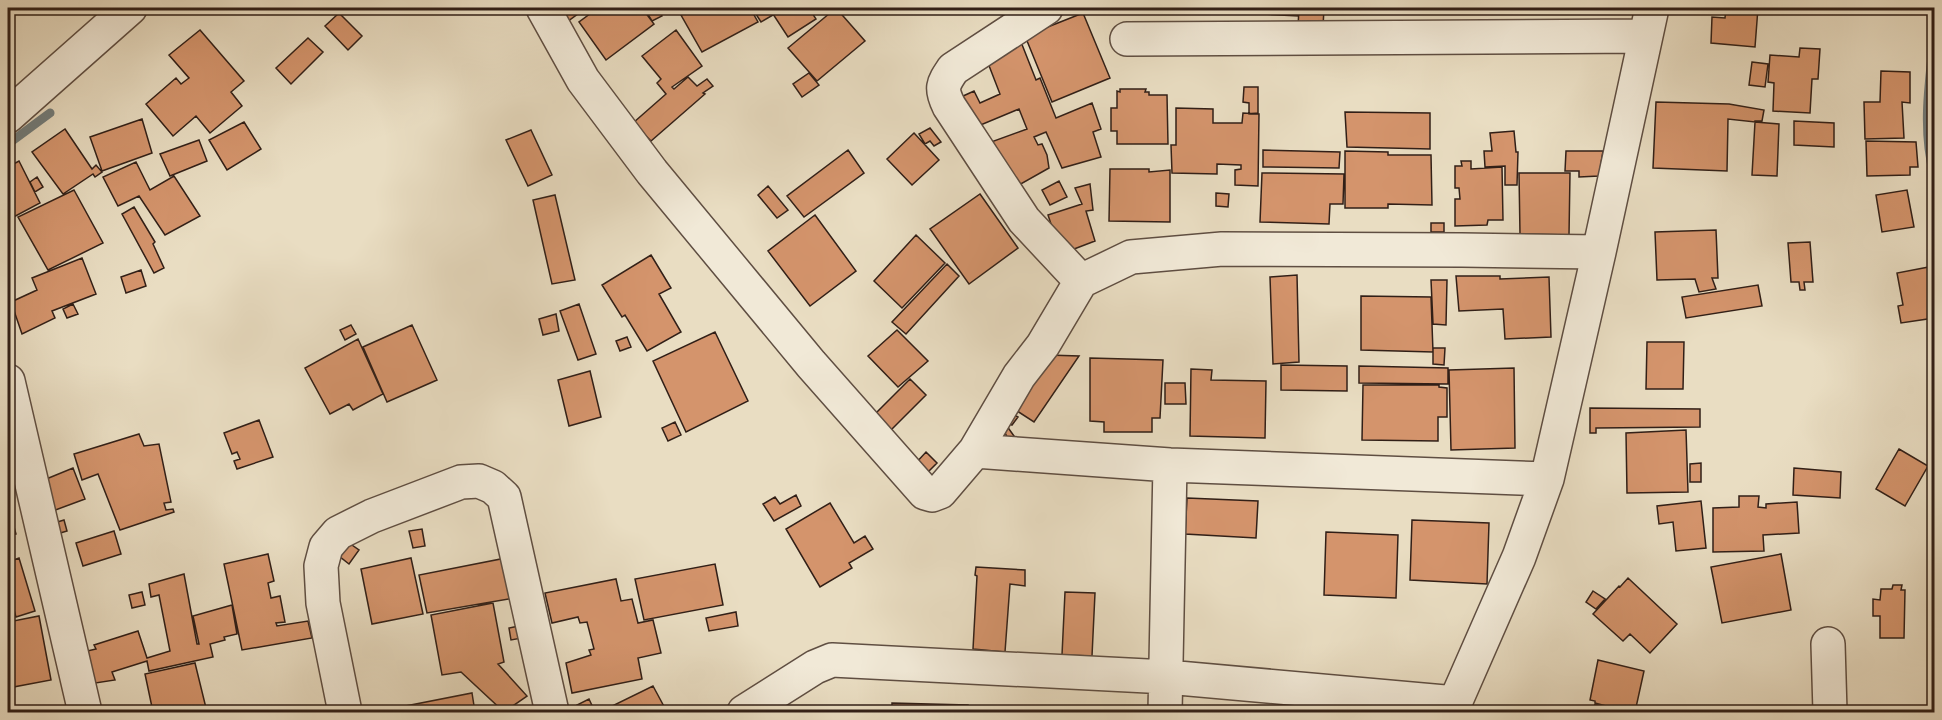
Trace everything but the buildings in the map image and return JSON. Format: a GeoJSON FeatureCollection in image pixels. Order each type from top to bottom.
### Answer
{"type":"FeatureCollection","features":[{"type":"Feature","properties":{"kind":"street"},"geometry":{"type":"LineString","coordinates":[[8,116],[130,8]]}},
{"type":"Feature","properties":{"kind":"street"},"geometry":{"type":"LineString","coordinates":[[543,8],[583,80],[652,172],[811,364],[925,493],[932,495],[939,492],[975,451],[1019,376],[1044,345],[1081,281],[1131,257],[1222,249],[1451,249],[1599,252]]}},
{"type":"Feature","properties":{"kind":"street"},"geometry":{"type":"LineString","coordinates":[[1046,8],[954,69],[945,82],[943,93],[949,106],[1024,220],[1081,281]]}},
{"type":"Feature","properties":{"kind":"street"},"geometry":{"type":"LineString","coordinates":[[744,712],[798,677],[832,660],[1167,677],[1453,708],[1519,557],[1547,479],[1649,22],[1127,39]]}},
{"type":"Feature","properties":{"kind":"street"},"geometry":{"type":"LineString","coordinates":[[8,381],[85,712]]}},
{"type":"Feature","properties":{"kind":"street"},"geometry":{"type":"LineString","coordinates":[[975,451],[1170,465],[1547,479]]}},
{"type":"Feature","properties":{"kind":"street"},"geometry":{"type":"LineString","coordinates":[[1165,712],[1170,465]]}},
{"type":"Feature","properties":{"kind":"street"},"geometry":{"type":"LineString","coordinates":[[345,712],[323,603],[321,566],[326,547],[338,533],[372,516],[461,482],[479,481],[493,487],[504,497],[552,712]]}},
{"type":"Feature","properties":{"kind":"street"},"geometry":{"type":"LineString","coordinates":[[1828,644],[1830,712]]}},
{"type":"Feature","properties":{"kind":"waterway"},"geometry":{"type":"LineString","coordinates":[[1934,40],[1927,124],[1934,174]]}},
{"type":"Feature","properties":{"kind":"waterway"},"geometry":{"type":"LineString","coordinates":[[8,144],[50,113]]}}]}
